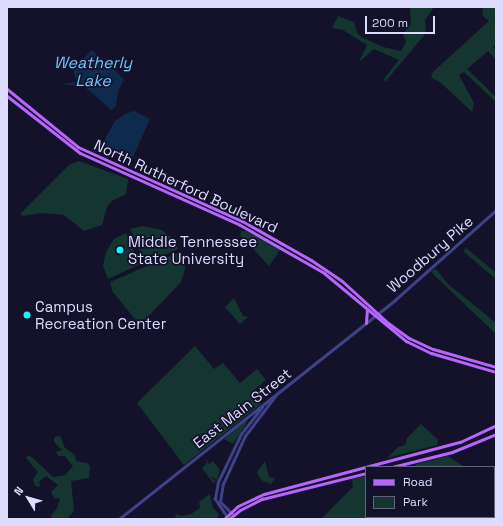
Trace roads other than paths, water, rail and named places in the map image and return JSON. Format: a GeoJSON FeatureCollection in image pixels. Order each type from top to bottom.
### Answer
{"type":"FeatureCollection","features":[{"type":"Feature","properties":{"kind":"main road","name":"North Rutherford Boulevard"},"geometry":{"type":"LineString","coordinates":[[7,89],[78,147],[244,222],[326,269],[400,332],[420,344],[496,367]]}},
{"type":"Feature","properties":{"kind":"main road","name":"North Rutherford Boulevard"},"geometry":{"type":"LineString","coordinates":[[7,96],[74,150],[240,225],[324,273],[393,332],[418,348],[496,372]]}},
{"type":"Feature","properties":{"kind":"main road"},"geometry":{"type":"LineString","coordinates":[[366,308],[368,315],[366,323]]}},
{"type":"Feature","properties":{"kind":"main road"},"geometry":{"type":"LineString","coordinates":[[370,466],[460,442],[496,425]]}},
{"type":"Feature","properties":{"kind":"main road"},"geometry":{"type":"LineString","coordinates":[[396,466],[452,452],[496,434]]}},
{"type":"Feature","properties":{"kind":"main road"},"geometry":{"type":"LineString","coordinates":[[227,518],[230,512],[264,494],[365,467]]}},
{"type":"Feature","properties":{"kind":"main road"},"geometry":{"type":"LineString","coordinates":[[227,518],[262,499],[365,473]]}},
{"type":"Feature","properties":{"kind":"street","name":"Woodbury Pike"},"geometry":{"type":"LineString","coordinates":[[378,313],[496,210]]}},
{"type":"Feature","properties":{"kind":"street","name":"East Main Street"},"geometry":{"type":"LineString","coordinates":[[119,519],[378,313]]}},
{"type":"Feature","properties":{"kind":"street"},"geometry":{"type":"LineString","coordinates":[[227,518],[216,504],[215,494],[232,449],[256,417],[277,394]]}},
{"type":"Feature","properties":{"kind":"street"},"geometry":{"type":"LineString","coordinates":[[233,516],[220,502],[221,490],[237,451],[263,405]]}},
{"type":"Feature","properties":{"kind":"street"},"geometry":{"type":"LineString","coordinates":[[244,420],[256,417]]}},
{"type":"Feature","properties":{"kind":"water","name":"Weatherly Lake"},"geometry":{"type":"Polygon","coordinates":[[[92,50],[124,79],[118,92],[116,106],[111,110],[89,90],[88,92],[87,87],[62,84],[77,82],[73,69],[92,50]]]}},
{"type":"Feature","properties":{"kind":"water"},"geometry":{"type":"Polygon","coordinates":[[[134,111],[150,119],[133,157],[129,159],[104,149],[105,139],[115,121],[125,114],[134,111]]]}},
{"type":"Feature","properties":{"kind":"place","name":"Middle Tennessee State University"},"geometry":{"type":"Point","coordinates":[120,250]}},
{"type":"Feature","properties":{"kind":"place","name":"Campus Recreation Center"},"geometry":{"type":"Point","coordinates":[27,315]}}]}
